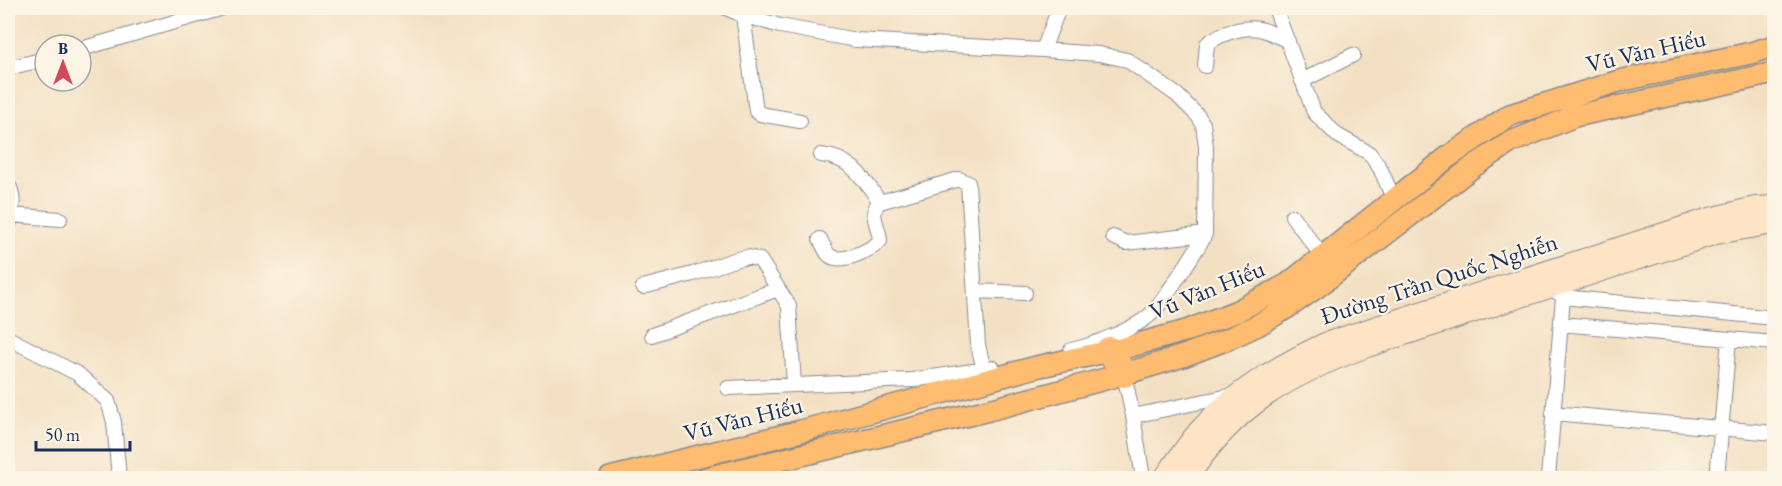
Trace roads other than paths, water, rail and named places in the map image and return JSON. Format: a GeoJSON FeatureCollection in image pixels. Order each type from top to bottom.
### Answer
{"type":"FeatureCollection","features":[{"type":"Feature","properties":{"kind":"highway"},"geometry":{"type":"LineString","coordinates":[[1109,350],[1124,374]]}},
{"type":"Feature","properties":{"kind":"main road","name":"Vũ Văn Hiếu"},"geometry":{"type":"LineString","coordinates":[[610,478],[801,431],[1035,363],[1120,349],[1189,330],[1237,311],[1288,284],[1448,157],[1510,114],[1619,81],[1774,46]]}},
{"type":"Feature","properties":{"kind":"main road","name":"Vũ Văn Hiếu"},"geometry":{"type":"LineString","coordinates":[[706,478],[978,413],[1124,374],[1228,339],[1276,315],[1317,287],[1474,166],[1511,142],[1575,116],[1774,74]]}},
{"type":"Feature","properties":{"kind":"main road","name":"Đường Trần Quốc Nghiễn"},"geometry":{"type":"LineString","coordinates":[[1164,478],[1200,429],[1238,394],[1254,381],[1291,359],[1325,343],[1552,285],[1710,218],[1755,207],[1774,206]]}},
{"type":"Feature","properties":{"kind":"main road","name":"Đường Trần Quốc Nghiễn"},"geometry":{"type":"LineString","coordinates":[[1188,478],[1214,441],[1237,418],[1266,395],[1299,375],[1335,359],[1552,285],[1716,234],[1774,224]]}},
{"type":"Feature","properties":{"kind":"street"},"geometry":{"type":"LineString","coordinates":[[93,46],[223,8]]}},
{"type":"Feature","properties":{"kind":"street"},"geometry":{"type":"LineString","coordinates":[[726,8],[780,26],[856,40],[1100,54],[1127,60],[1177,95],[1198,116],[1205,134],[1205,234],[1151,315],[1134,325],[1103,340],[1035,363],[912,380],[728,388]]}},
{"type":"Feature","properties":{"kind":"street"},"geometry":{"type":"LineString","coordinates":[[1044,50],[1059,8]]}},
{"type":"Feature","properties":{"kind":"street"},"geometry":{"type":"LineString","coordinates":[[1275,8],[1310,104],[1320,119],[1337,135],[1369,153],[1380,168],[1394,200]]}},
{"type":"Feature","properties":{"kind":"street"},"geometry":{"type":"LineString","coordinates":[[743,15],[756,111],[760,114],[800,121]]}},
{"type":"Feature","properties":{"kind":"street"},"geometry":{"type":"LineString","coordinates":[[1205,66],[1207,44],[1226,34],[1247,28],[1264,30],[1288,41]]}},
{"type":"Feature","properties":{"kind":"street"},"geometry":{"type":"LineString","coordinates":[[1302,81],[1353,55]]}},
{"type":"Feature","properties":{"kind":"street"},"geometry":{"type":"LineString","coordinates":[[8,68],[33,62]]}},
{"type":"Feature","properties":{"kind":"street"},"geometry":{"type":"LineString","coordinates":[[821,154],[840,159],[855,169],[880,202]]}},
{"type":"Feature","properties":{"kind":"street"},"geometry":{"type":"LineString","coordinates":[[820,239],[827,254],[835,258],[859,254],[880,241],[880,233],[874,219],[874,211],[880,202],[959,179],[968,183],[978,345],[984,370]]}},
{"type":"Feature","properties":{"kind":"street"},"geometry":{"type":"LineString","coordinates":[[8,184],[12,191],[9,221],[60,219]]}},
{"type":"Feature","properties":{"kind":"street"},"geometry":{"type":"LineString","coordinates":[[1292,216],[1323,257]]}},
{"type":"Feature","properties":{"kind":"street"},"geometry":{"type":"LineString","coordinates":[[1113,237],[1126,243],[1205,234]]}},
{"type":"Feature","properties":{"kind":"street"},"geometry":{"type":"LineString","coordinates":[[643,287],[748,257],[760,260],[789,306],[794,385]]}},
{"type":"Feature","properties":{"kind":"street"},"geometry":{"type":"LineString","coordinates":[[1548,478],[1561,324],[1552,285],[1774,318]]}},
{"type":"Feature","properties":{"kind":"street"},"geometry":{"type":"LineString","coordinates":[[652,335],[778,289]]}},
{"type":"Feature","properties":{"kind":"street"},"geometry":{"type":"LineString","coordinates":[[975,291],[1025,293]]}},
{"type":"Feature","properties":{"kind":"street"},"geometry":{"type":"LineString","coordinates":[[1561,324],[1774,343]]}},
{"type":"Feature","properties":{"kind":"street"},"geometry":{"type":"LineString","coordinates":[[8,338],[78,374],[108,400],[114,422],[119,478]]}},
{"type":"Feature","properties":{"kind":"street"},"geometry":{"type":"LineString","coordinates":[[1717,478],[1729,339]]}},
{"type":"Feature","properties":{"kind":"street"},"geometry":{"type":"LineString","coordinates":[[1124,374],[1143,478]]}},
{"type":"Feature","properties":{"kind":"street"},"geometry":{"type":"LineString","coordinates":[[1133,416],[1238,394]]}},
{"type":"Feature","properties":{"kind":"street"},"geometry":{"type":"LineString","coordinates":[[1553,413],[1774,433]]}}]}
